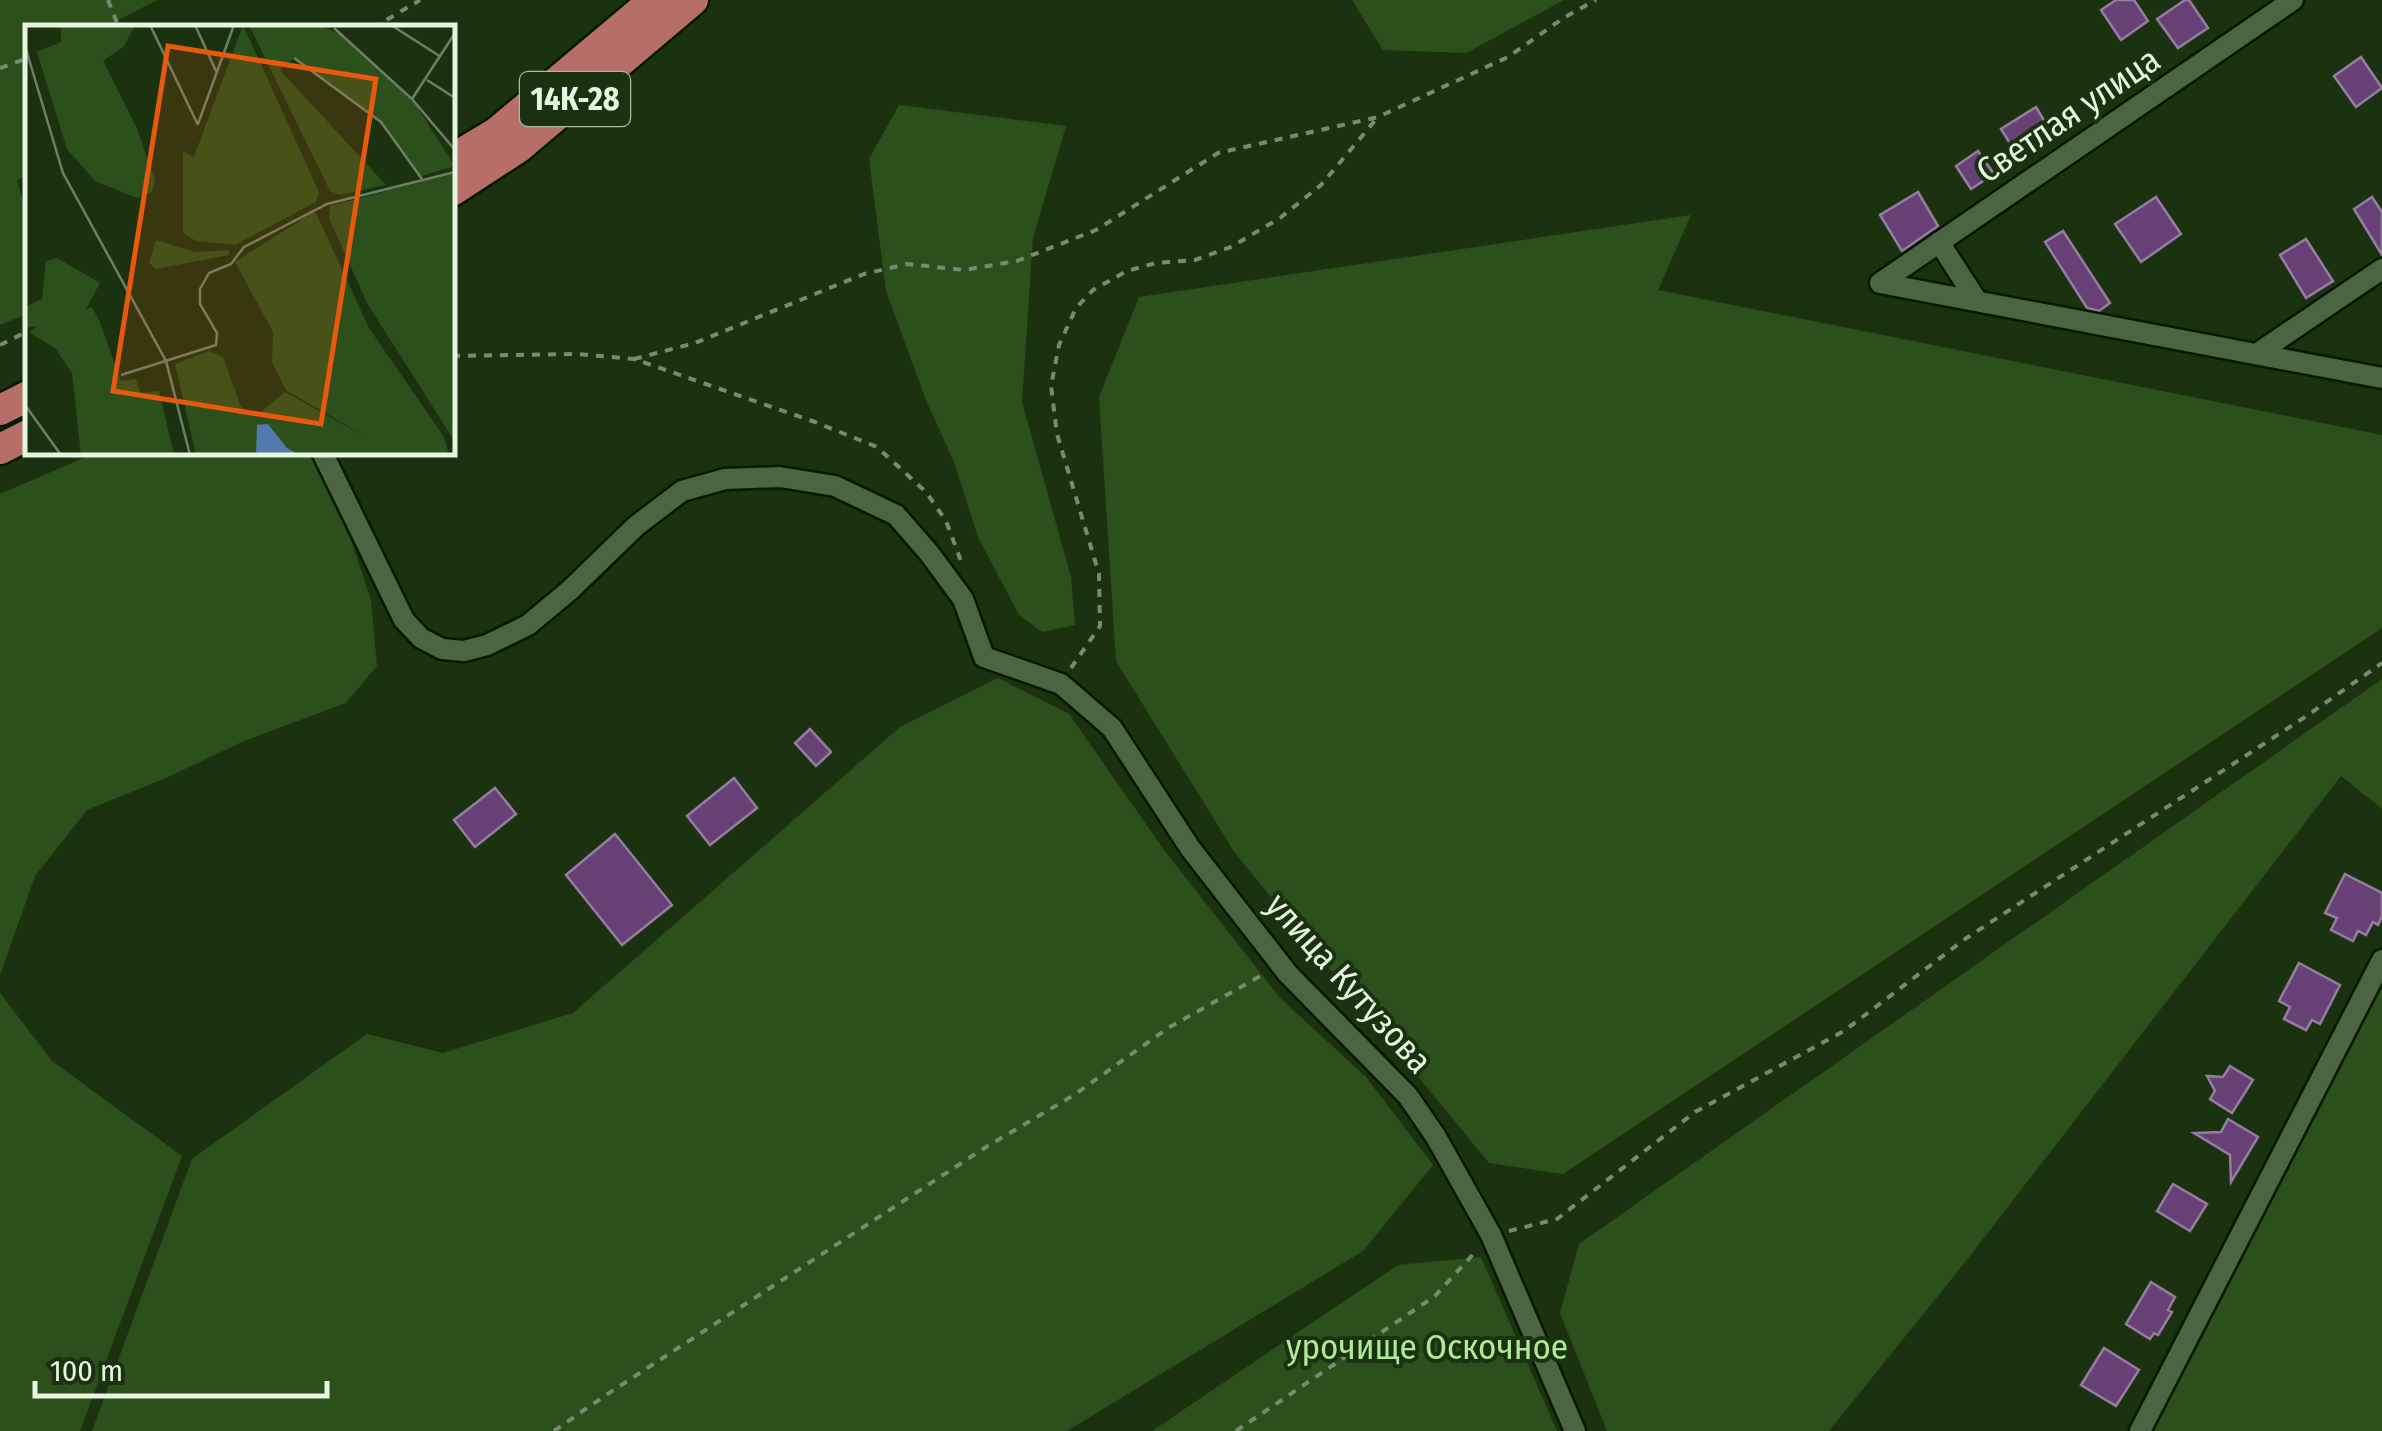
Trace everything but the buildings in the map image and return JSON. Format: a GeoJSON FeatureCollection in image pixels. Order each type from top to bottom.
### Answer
{"type":"FeatureCollection","features":[{"type":"Feature","properties":{"kind":"main road","name":"14К-28"},"geometry":{"type":"LineString","coordinates":[[455,157],[496,132],[654,0]]}},
{"type":"Feature","properties":{"kind":"main road","name":"14К-28"},"geometry":{"type":"LineString","coordinates":[[455,189],[518,148],[692,0]]}},
{"type":"Feature","properties":{"kind":"main road"},"geometry":{"type":"LineString","coordinates":[[0,410],[25,398]]}},
{"type":"Feature","properties":{"kind":"main road"},"geometry":{"type":"LineString","coordinates":[[0,449],[25,436]]}},
{"type":"Feature","properties":{"kind":"street","name":"Светлая улица"},"geometry":{"type":"LineString","coordinates":[[1977,301],[1880,283],[2293,0]]}},
{"type":"Feature","properties":{"kind":"street"},"geometry":{"type":"LineString","coordinates":[[1940,242],[1977,301],[2382,378]]}},
{"type":"Feature","properties":{"kind":"street"},"geometry":{"type":"LineString","coordinates":[[2258,353],[2382,269]]}},
{"type":"Feature","properties":{"kind":"street","name":"улица Кутузова"},"geometry":{"type":"LineString","coordinates":[[323,455],[404,620],[421,638],[442,648],[464,650],[487,645],[528,626],[636,526],[682,491],[725,479],[780,477],[835,486],[896,515],[963,599],[984,657],[1062,684],[1112,728],[1190,848],[1288,974],[1408,1096],[1436,1137],[1491,1235],[1575,1431]]}},
{"type":"Feature","properties":{"kind":"street"},"geometry":{"type":"LineString","coordinates":[[2140,1431],[2382,960]]}},
{"type":"Feature","properties":{"kind":"path"},"geometry":{"type":"LineString","coordinates":[[108,0],[118,25]]}},
{"type":"Feature","properties":{"kind":"path"},"geometry":{"type":"LineString","coordinates":[[378,25],[420,0]]}},
{"type":"Feature","properties":{"kind":"path"},"geometry":{"type":"LineString","coordinates":[[634,358],[695,342],[864,274],[907,264],[964,270],[1016,261],[1096,230],[1218,153],[1378,117],[1508,57],[1596,0]]}},
{"type":"Feature","properties":{"kind":"path"},"geometry":{"type":"LineString","coordinates":[[0,68],[25,59]]}},
{"type":"Feature","properties":{"kind":"path"},"geometry":{"type":"LineString","coordinates":[[1062,684],[1100,626],[1099,574],[1057,434],[1051,386],[1060,344],[1076,308],[1093,290],[1127,271],[1156,263],[1195,260],[1231,246],[1280,218],[1320,185],[1378,117]]}},
{"type":"Feature","properties":{"kind":"path"},"geometry":{"type":"LineString","coordinates":[[0,345],[25,332]]}},
{"type":"Feature","properties":{"kind":"path"},"geometry":{"type":"LineString","coordinates":[[455,356],[576,354],[634,358],[877,447],[926,492],[946,522],[964,568]]}},
{"type":"Feature","properties":{"kind":"path"},"geometry":{"type":"LineString","coordinates":[[1236,1431],[1434,1296],[1491,1235],[1557,1219],[1696,1112],[1844,1031],[1965,939],[2382,663]]}},
{"type":"Feature","properties":{"kind":"path"},"geometry":{"type":"LineString","coordinates":[[554,1431],[942,1176],[1074,1095],[1168,1028],[1262,976],[1277,960]]}},
{"type":"Feature","properties":{"kind":"green space"},"geometry":{"type":"Polygon","coordinates":[[[0,0],[157,0],[109,25],[25,25],[25,176],[17,180],[25,209],[25,315],[0,325],[0,0]]]}},
{"type":"Feature","properties":{"kind":"green space"},"geometry":{"type":"Polygon","coordinates":[[[1352,0],[1564,0],[1466,53],[1383,50],[1352,0]]]}},
{"type":"Feature","properties":{"kind":"green space"},"geometry":{"type":"Polygon","coordinates":[[[899,105],[1066,126],[1033,238],[1022,402],[1071,577],[1075,625],[1042,632],[1019,615],[978,537],[954,462],[926,400],[886,291],[869,159],[899,105]]]}},
{"type":"Feature","properties":{"kind":"green space"},"geometry":{"type":"Polygon","coordinates":[[[1691,215],[1658,290],[2382,435],[2382,628],[1563,1174],[1489,1163],[1235,853],[1116,661],[1099,397],[1139,297],[1691,215]]]}},
{"type":"Feature","properties":{"kind":"green space"},"geometry":{"type":"Polygon","coordinates":[[[90,455],[323,455],[371,600],[377,666],[346,703],[244,741],[87,810],[35,876],[0,975],[0,494],[90,455]]]}},
{"type":"Feature","properties":{"kind":"green space"},"geometry":{"type":"Polygon","coordinates":[[[998,678],[1069,714],[1164,850],[1280,998],[1366,1077],[1433,1165],[1363,1251],[1067,1431],[92,1431],[192,1159],[367,1034],[443,1053],[573,1013],[900,727],[998,678]]]}},
{"type":"Feature","properties":{"kind":"green space"},"geometry":{"type":"Polygon","coordinates":[[[2382,679],[2382,809],[2341,776],[1966,1261],[1829,1431],[1607,1431],[1560,1313],[1579,1244],[2382,679]]]}},
{"type":"Feature","properties":{"kind":"green space"},"geometry":{"type":"Polygon","coordinates":[[[2382,972],[2382,1431],[2148,1431],[2382,972]]]}},
{"type":"Feature","properties":{"kind":"green space"},"geometry":{"type":"Polygon","coordinates":[[[0,993],[52,1061],[182,1156],[80,1431],[0,1431],[0,993]]]}},
{"type":"Feature","properties":{"kind":"green space","name":"урочище Оскочное"},"geometry":{"type":"Polygon","coordinates":[[[1481,1257],[1557,1431],[1152,1431],[1398,1265],[1481,1257]]]}}]}
